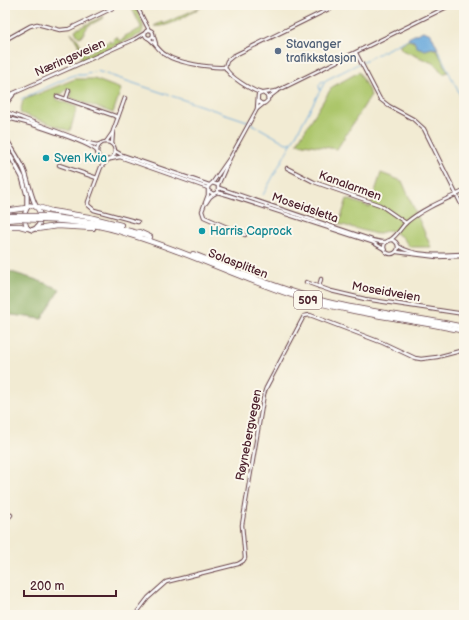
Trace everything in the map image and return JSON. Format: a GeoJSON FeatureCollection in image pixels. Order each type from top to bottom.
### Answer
{"type":"FeatureCollection","features":[{"type":"Feature","properties":{"kind":"highway","name":"509"},"geometry":{"type":"LineString","coordinates":[[37,207],[111,222],[146,234],[150,238]]}},
{"type":"Feature","properties":{"kind":"highway"},"geometry":{"type":"LineString","coordinates":[[5,211],[27,208]]}},
{"type":"Feature","properties":{"kind":"highway","name":"Solasplitten"},"geometry":{"type":"LineString","coordinates":[[5,216],[98,223],[125,229],[271,284],[326,302],[464,327]]}},
{"type":"Feature","properties":{"kind":"highway","name":"Solasplitten"},"geometry":{"type":"LineString","coordinates":[[5,220],[19,218]]}},
{"type":"Feature","properties":{"kind":"highway","name":"Solasplitten"},"geometry":{"type":"LineString","coordinates":[[45,218],[128,234],[300,298],[357,312],[464,331]]}},
{"type":"Feature","properties":{"kind":"highway"},"geometry":{"type":"LineString","coordinates":[[5,226],[20,226],[27,228]]}},
{"type":"Feature","properties":{"kind":"highway","name":"509"},"geometry":{"type":"LineString","coordinates":[[37,229],[57,226],[90,228],[128,234]]}},
{"type":"Feature","properties":{"kind":"street"},"geometry":{"type":"LineString","coordinates":[[5,40],[30,26],[37,24],[60,30],[66,30],[119,5]]}},
{"type":"Feature","properties":{"kind":"street"},"geometry":{"type":"LineString","coordinates":[[136,5],[149,30],[152,31],[157,46]]}},
{"type":"Feature","properties":{"kind":"street"},"geometry":{"type":"LineString","coordinates":[[268,98],[262,93],[252,90],[231,75],[225,67],[227,61],[233,56],[337,5]]}},
{"type":"Feature","properties":{"kind":"street"},"geometry":{"type":"LineString","coordinates":[[257,109],[277,91],[451,5]]}},
{"type":"Feature","properties":{"kind":"street"},"geometry":{"type":"LineString","coordinates":[[142,18],[147,37],[152,40],[166,56],[175,60],[216,67],[225,67]]}},
{"type":"Feature","properties":{"kind":"street"},"geometry":{"type":"LineString","coordinates":[[145,32],[149,30]]}},
{"type":"Feature","properties":{"kind":"street","name":"Næringsveien"},"geometry":{"type":"LineString","coordinates":[[5,97],[13,95],[135,39],[145,32]]}},
{"type":"Feature","properties":{"kind":"street"},"geometry":{"type":"LineString","coordinates":[[147,37],[151,37],[153,34]]}},
{"type":"Feature","properties":{"kind":"street","name":"Næringsveien"},"geometry":{"type":"LineString","coordinates":[[135,39],[147,37]]}},
{"type":"Feature","properties":{"kind":"street"},"geometry":{"type":"LineString","coordinates":[[356,52],[380,99],[389,106],[414,119],[421,126],[464,210]]}},
{"type":"Feature","properties":{"kind":"street"},"geometry":{"type":"LineString","coordinates":[[66,99],[69,90]]}},
{"type":"Feature","properties":{"kind":"street"},"geometry":{"type":"LineString","coordinates":[[252,90],[258,100],[263,104]]}},
{"type":"Feature","properties":{"kind":"street"},"geometry":{"type":"LineString","coordinates":[[245,235],[206,220],[202,213],[203,207],[211,184],[230,158],[257,109],[258,95],[277,91]]}},
{"type":"Feature","properties":{"kind":"street","name":"Næringsveien"},"geometry":{"type":"LineString","coordinates":[[5,105],[13,95]]}},
{"type":"Feature","properties":{"kind":"street"},"geometry":{"type":"LineString","coordinates":[[57,96],[118,118]]}},
{"type":"Feature","properties":{"kind":"street"},"geometry":{"type":"LineString","coordinates":[[106,142],[113,131],[125,98]]}},
{"type":"Feature","properties":{"kind":"street"},"geometry":{"type":"LineString","coordinates":[[5,105],[5,118],[14,119],[36,126],[88,145],[97,151],[100,157],[101,167]]}},
{"type":"Feature","properties":{"kind":"street"},"geometry":{"type":"LineString","coordinates":[[6,112],[88,143],[97,145],[106,142],[112,144]]}},
{"type":"Feature","properties":{"kind":"street"},"geometry":{"type":"LineString","coordinates":[[113,131],[112,144],[115,151],[122,155],[211,184]]}},
{"type":"Feature","properties":{"kind":"street"},"geometry":{"type":"LineString","coordinates":[[5,137],[23,168],[32,198],[40,212],[40,224],[37,229],[32,230],[27,228],[25,223],[27,195],[22,177],[5,146]]}},
{"type":"Feature","properties":{"kind":"street"},"geometry":{"type":"LineString","coordinates":[[97,151],[100,144]]}},
{"type":"Feature","properties":{"kind":"street"},"geometry":{"type":"LineString","coordinates":[[115,151],[101,167],[88,205],[91,208],[138,222]]}},
{"type":"Feature","properties":{"kind":"street"},"geometry":{"type":"LineString","coordinates":[[100,157],[109,159],[120,157],[208,190]]}},
{"type":"Feature","properties":{"kind":"street"},"geometry":{"type":"LineString","coordinates":[[203,207],[210,197],[216,193],[230,158]]}},
{"type":"Feature","properties":{"kind":"street"},"geometry":{"type":"LineString","coordinates":[[59,165],[97,178]]}},
{"type":"Feature","properties":{"kind":"street","name":"Kanalarmen"},"geometry":{"type":"LineString","coordinates":[[287,168],[314,182],[380,205],[406,223]]}},
{"type":"Feature","properties":{"kind":"street","name":"Moseidsletta"},"geometry":{"type":"LineString","coordinates":[[211,184],[372,240],[387,242]]}},
{"type":"Feature","properties":{"kind":"street","name":"Moseidsletta"},"geometry":{"type":"LineString","coordinates":[[208,190],[216,193],[228,194],[313,222],[372,242],[384,249]]}},
{"type":"Feature","properties":{"kind":"street"},"geometry":{"type":"LineString","coordinates":[[464,191],[422,211],[406,223],[398,234],[387,242],[384,249],[389,254],[396,252],[437,257],[464,255]]}},
{"type":"Feature","properties":{"kind":"street"},"geometry":{"type":"LineString","coordinates":[[31,193],[34,200],[39,205],[58,211]]}},
{"type":"Feature","properties":{"kind":"street"},"geometry":{"type":"LineString","coordinates":[[27,208],[30,205],[37,207]]}},
{"type":"Feature","properties":{"kind":"street"},"geometry":{"type":"LineString","coordinates":[[396,252],[398,248],[398,234]]}},
{"type":"Feature","properties":{"kind":"street"},"geometry":{"type":"LineString","coordinates":[[390,240],[411,252],[464,255]]}},
{"type":"Feature","properties":{"kind":"street"},"geometry":{"type":"LineString","coordinates":[[319,287],[321,279]]}},
{"type":"Feature","properties":{"kind":"street","name":"Moseidveien"},"geometry":{"type":"LineString","coordinates":[[306,282],[330,291],[365,299],[464,314]]}},
{"type":"Feature","properties":{"kind":"street","name":"Røynebergvegen"},"geometry":{"type":"LineString","coordinates":[[136,615],[148,598],[166,582],[232,565],[241,562],[245,558],[242,525],[264,394],[304,316],[310,315],[383,343],[418,359],[437,357],[464,350]]}},
{"type":"Feature","properties":{"kind":"street"},"geometry":{"type":"LineString","coordinates":[[5,521],[11,515]]}},
{"type":"Feature","properties":{"kind":"green space"},"geometry":{"type":"Polygon","coordinates":[[[130,5],[135,6],[142,20],[143,31],[141,34],[69,66],[79,61],[82,55],[81,49],[71,32],[78,40],[85,54],[110,41],[111,43],[114,41],[113,39],[117,37],[119,41],[125,38],[125,36],[140,29],[141,27],[130,5]]]}},
{"type":"Feature","properties":{"kind":"green space"},"geometry":{"type":"Polygon","coordinates":[[[205,5],[187,16],[167,25],[154,26],[162,22],[163,24],[205,5]]]}},
{"type":"Feature","properties":{"kind":"green space"},"geometry":{"type":"Polygon","coordinates":[[[104,16],[88,26],[82,36],[79,37],[77,35],[75,30],[104,16]]]}},
{"type":"Feature","properties":{"kind":"green space"},"geometry":{"type":"Polygon","coordinates":[[[409,40],[414,42],[417,47],[426,50],[431,48],[437,50],[448,72],[443,74],[435,64],[402,50],[399,45],[409,40]]]}},
{"type":"Feature","properties":{"kind":"green space"},"geometry":{"type":"Polygon","coordinates":[[[359,72],[371,95],[337,149],[297,143],[332,87],[359,72]]]}},
{"type":"Feature","properties":{"kind":"green space"},"geometry":{"type":"Polygon","coordinates":[[[75,79],[94,79],[121,89],[113,113],[71,98],[71,90],[67,89],[62,94],[58,94],[56,99],[77,107],[70,131],[20,113],[23,100],[75,79]]]}},
{"type":"Feature","properties":{"kind":"green space"},"geometry":{"type":"Polygon","coordinates":[[[381,173],[402,181],[431,247],[410,247],[402,237],[390,230],[376,234],[339,224],[347,199],[370,207],[381,173]]]}},
{"type":"Feature","properties":{"kind":"green space"},"geometry":{"type":"Polygon","coordinates":[[[5,270],[60,289],[42,319],[5,314],[5,270]]]}},
{"type":"Feature","properties":{"kind":"water"},"geometry":{"type":"Polygon","coordinates":[[[423,31],[431,34],[438,49],[432,48],[425,50],[417,47],[414,41],[409,40],[408,38],[423,31]]]}},
{"type":"Feature","properties":{"kind":"waterway"},"geometry":{"type":"LineString","coordinates":[[263,195],[326,80],[408,39]]}},
{"type":"Feature","properties":{"kind":"waterway"},"geometry":{"type":"LineString","coordinates":[[438,50],[464,103]]}},
{"type":"Feature","properties":{"kind":"waterway"},"geometry":{"type":"LineString","coordinates":[[21,99],[74,75],[84,75],[97,71],[247,121],[286,143],[292,143]]}},
{"type":"Feature","properties":{"kind":"waterway"},"geometry":{"type":"LineString","coordinates":[[320,90],[319,86],[321,82],[324,81]]}},
{"type":"Feature","properties":{"kind":"place","name":"Stavanger trafikkstasjon"},"geometry":{"type":"Point","coordinates":[278,51]}},
{"type":"Feature","properties":{"kind":"place","name":"Sven Kvia"},"geometry":{"type":"Point","coordinates":[46,158]}},
{"type":"Feature","properties":{"kind":"place","name":"Harris Caprock"},"geometry":{"type":"Point","coordinates":[202,231]}}]}
